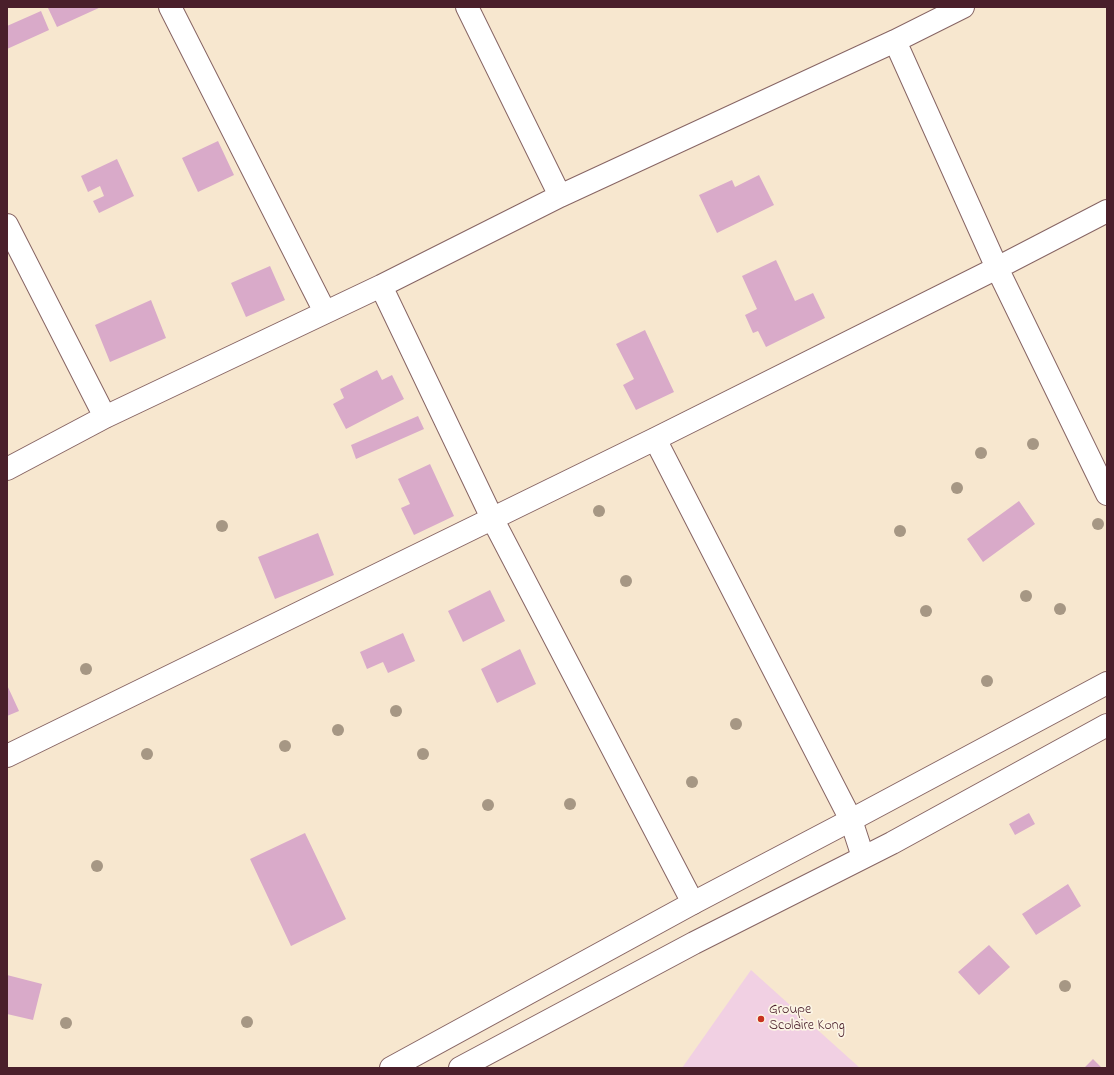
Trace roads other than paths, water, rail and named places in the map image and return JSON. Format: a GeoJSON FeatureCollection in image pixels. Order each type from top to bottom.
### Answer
{"type":"FeatureCollection","features":[{"type":"Feature","properties":{"kind":"street"},"geometry":{"type":"LineString","coordinates":[[170,7],[325,312]]}},
{"type":"Feature","properties":{"kind":"street"},"geometry":{"type":"LineString","coordinates":[[468,7],[560,196]]}},
{"type":"Feature","properties":{"kind":"street"},"geometry":{"type":"LineString","coordinates":[[7,469],[105,417],[381,286],[560,196],[895,41],[962,7]]}},
{"type":"Feature","properties":{"kind":"street"},"geometry":{"type":"LineString","coordinates":[[895,41],[997,268],[1107,494]]}},
{"type":"Feature","properties":{"kind":"street"},"geometry":{"type":"LineString","coordinates":[[7,756],[655,439],[997,268],[1107,211]]}},
{"type":"Feature","properties":{"kind":"street"},"geometry":{"type":"LineString","coordinates":[[7,225],[105,417]]}},
{"type":"Feature","properties":{"kind":"street"},"geometry":{"type":"LineString","coordinates":[[381,286],[492,518],[693,903]]}},
{"type":"Feature","properties":{"kind":"street"},"geometry":{"type":"LineString","coordinates":[[655,439],[851,820],[863,857]]}},
{"type":"Feature","properties":{"kind":"street"},"geometry":{"type":"LineString","coordinates":[[391,1068],[693,903],[1107,683]]}},
{"type":"Feature","properties":{"kind":"street"},"geometry":{"type":"LineString","coordinates":[[460,1068],[694,943],[906,835],[1107,725]]}},
{"type":"Feature","properties":{"kind":"place","name":"Groupe Scolaire Kong"},"geometry":{"type":"Point","coordinates":[761,1019]}}]}
